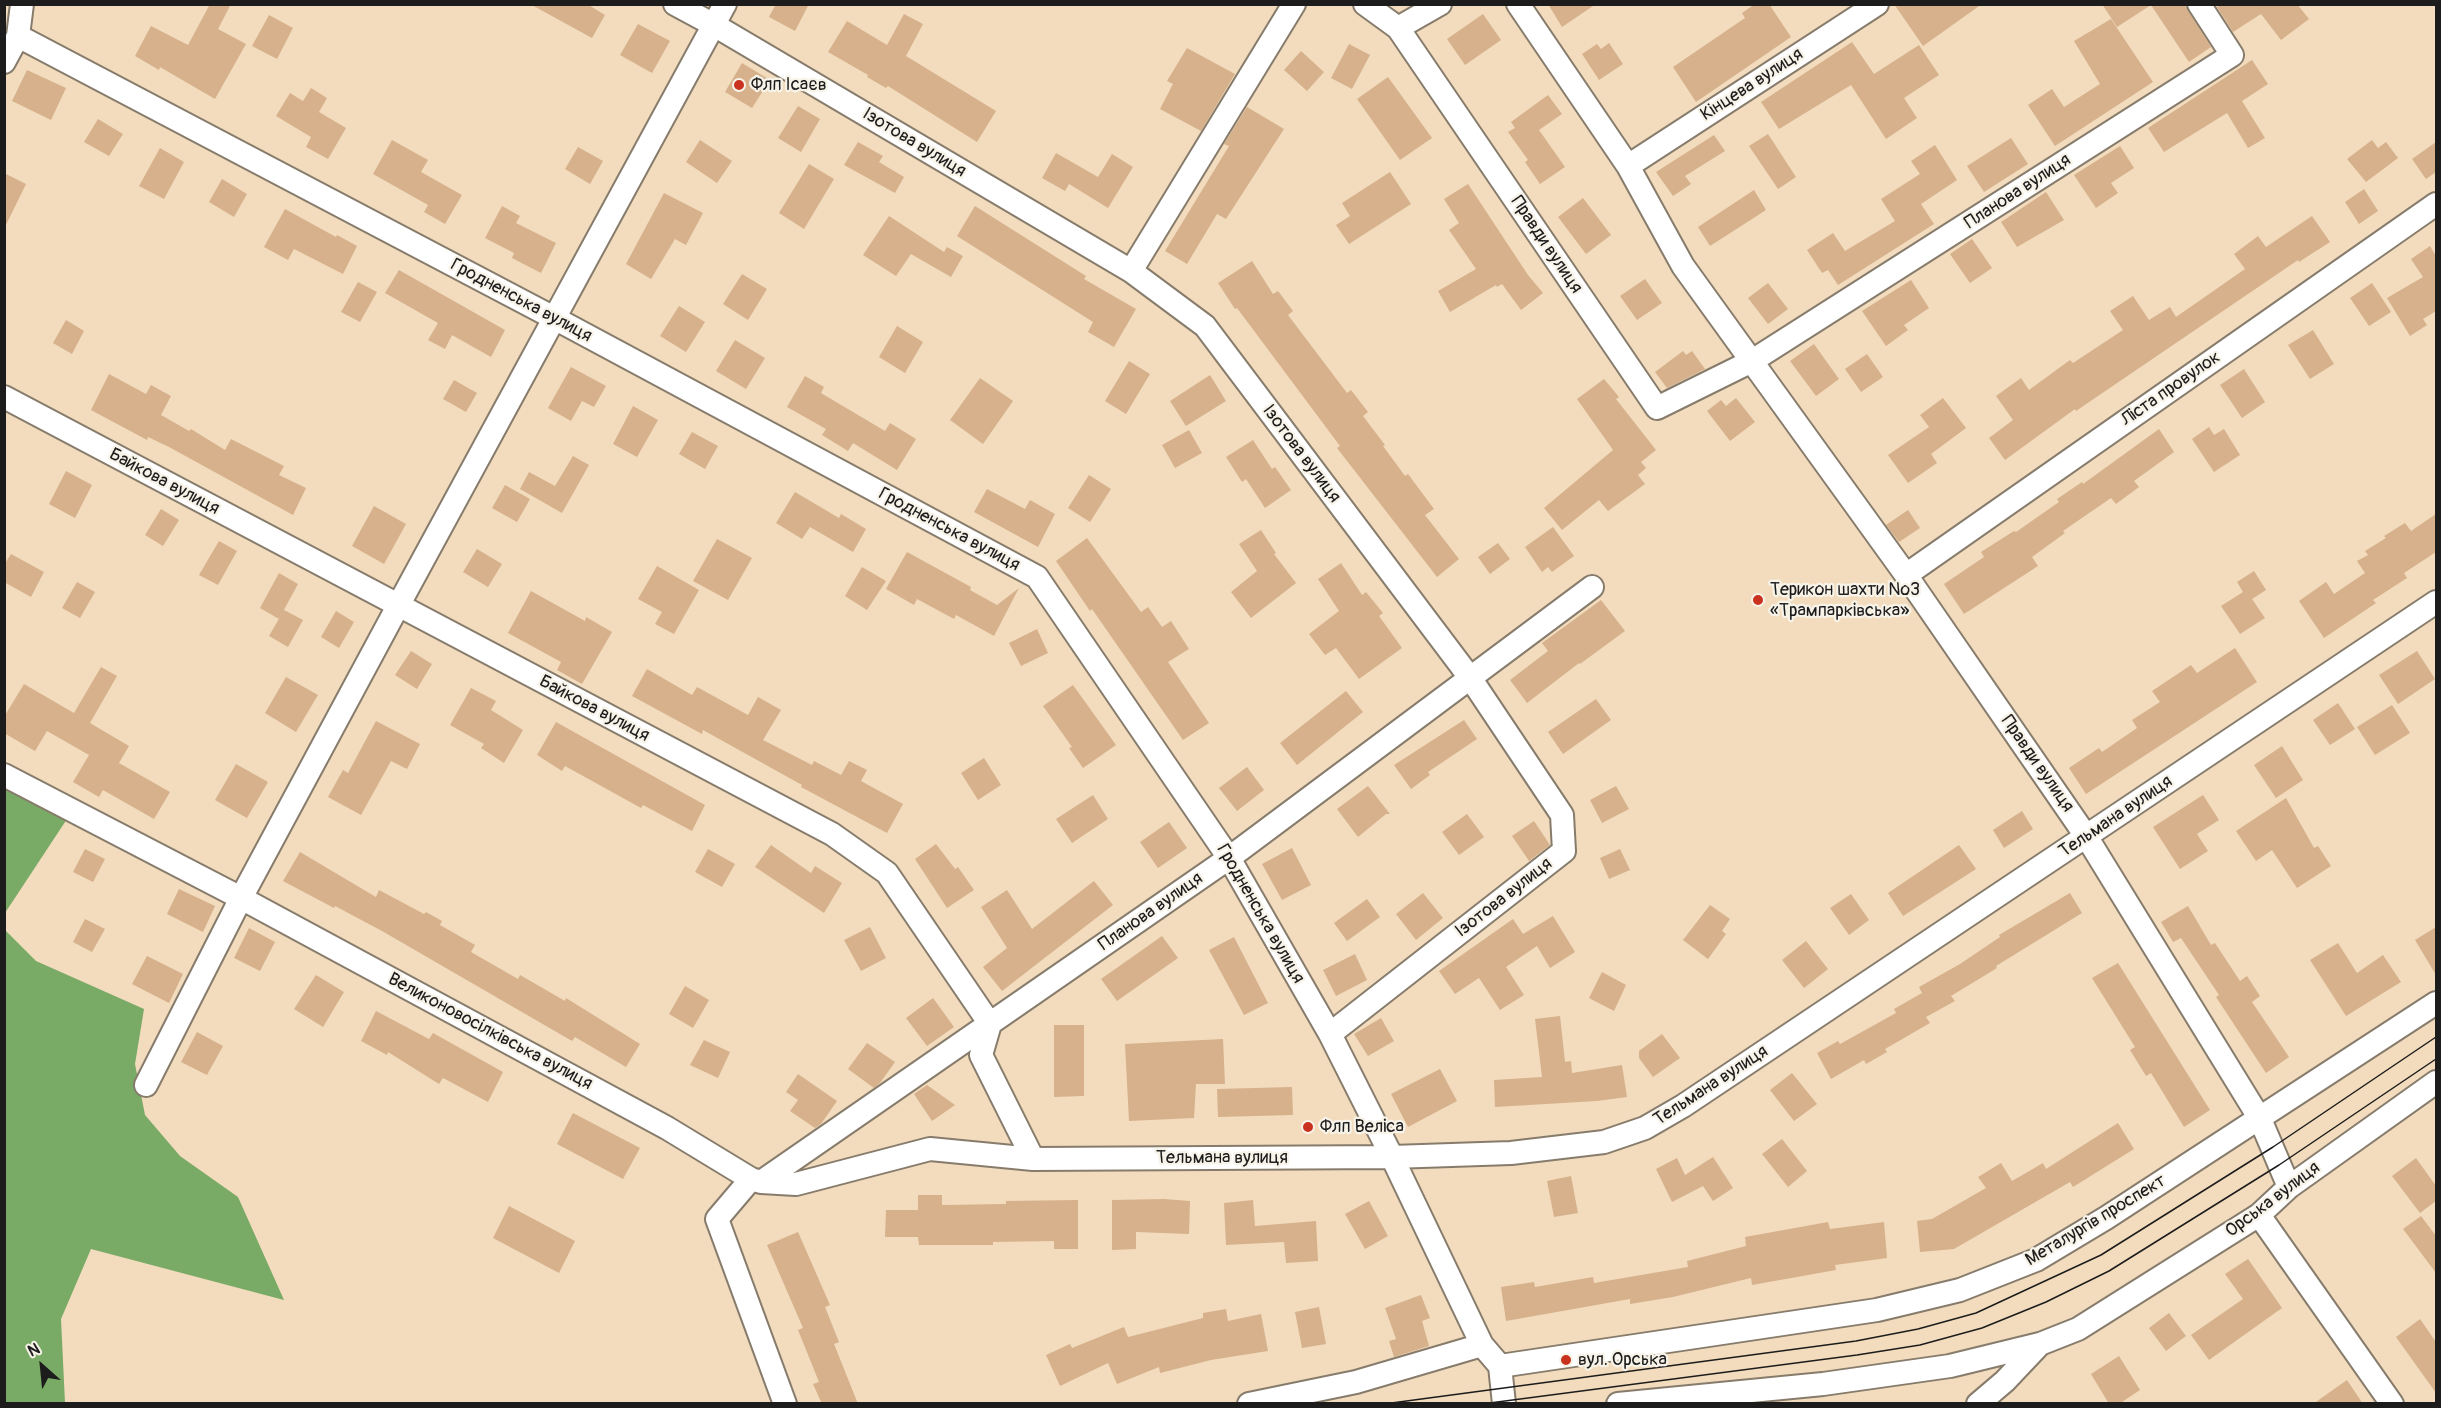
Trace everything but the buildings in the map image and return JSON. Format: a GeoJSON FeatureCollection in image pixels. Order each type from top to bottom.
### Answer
{"type":"FeatureCollection","features":[{"type":"Feature","properties":{"kind":"street"},"geometry":{"type":"LineString","coordinates":[[4,62],[18,36],[22,4]]}},
{"type":"Feature","properties":{"kind":"street","name":"Ізотова вулиця"},"geometry":{"type":"LineString","coordinates":[[675,4],[1131,271],[1205,326],[1471,679],[1562,815],[1564,851],[1329,1034]]}},
{"type":"Feature","properties":{"kind":"street"},"geometry":{"type":"LineString","coordinates":[[146,1085],[242,898],[398,606],[556,319],[725,4]]}},
{"type":"Feature","properties":{"kind":"street"},"geometry":{"type":"LineString","coordinates":[[1131,271],[1294,4]]}},
{"type":"Feature","properties":{"kind":"street","name":"Правди вулиця"},"geometry":{"type":"LineString","coordinates":[[1365,4],[1398,28],[1657,408],[1752,361]]}},
{"type":"Feature","properties":{"kind":"street"},"geometry":{"type":"LineString","coordinates":[[1398,28],[1440,4]]}},
{"type":"Feature","properties":{"kind":"street","name":"Правди вулиця"},"geometry":{"type":"LineString","coordinates":[[1518,4],[1628,166],[1683,266],[1906,575],[2086,836],[2260,1119],[2289,1187]]}},
{"type":"Feature","properties":{"kind":"street","name":"Кінцева вулиця"},"geometry":{"type":"LineString","coordinates":[[1628,166],[1876,4]]}},
{"type":"Feature","properties":{"kind":"street","name":"Планова вулиця"},"geometry":{"type":"LineString","coordinates":[[1752,361],[2232,55],[2199,4]]}},
{"type":"Feature","properties":{"kind":"street","name":"Гродненська вулиця"},"geometry":{"type":"LineString","coordinates":[[18,36],[556,319],[1037,577],[1228,858],[1329,1034],[1392,1157],[1482,1345],[1500,1366]]}},
{"type":"Feature","properties":{"kind":"street","name":"Ліста провулок"},"geometry":{"type":"LineString","coordinates":[[1906,575],[2436,204]]}},
{"type":"Feature","properties":{"kind":"street","name":"Байкова вулиця"},"geometry":{"type":"LineString","coordinates":[[4,397],[832,834],[887,873],[990,1024]]}},
{"type":"Feature","properties":{"kind":"street","name":"Планова вулиця"},"geometry":{"type":"LineString","coordinates":[[756,1180],[990,1024],[1228,858],[1592,587]]}},
{"type":"Feature","properties":{"kind":"street","name":"Тельмана вулиця"},"geometry":{"type":"LineString","coordinates":[[756,1180],[795,1184],[930,1149],[1033,1159],[1392,1157],[1511,1153],[1604,1142],[1645,1128],[1683,1106],[2436,602]]}},
{"type":"Feature","properties":{"kind":"street","name":"Великоновосілківська вулиця"},"geometry":{"type":"LineString","coordinates":[[4,775],[242,898],[667,1128],[756,1180]]}},
{"type":"Feature","properties":{"kind":"street","name":"Металургів проспект"},"geometry":{"type":"LineString","coordinates":[[1500,1366],[1876,1310],[1960,1290],[2036,1260],[2106,1218],[2436,1003]]}},
{"type":"Feature","properties":{"kind":"street"},"geometry":{"type":"LineString","coordinates":[[990,1024],[981,1056],[1033,1159]]}},
{"type":"Feature","properties":{"kind":"street","name":"Орська вулиця"},"geometry":{"type":"LineString","coordinates":[[1618,1404],[1823,1384],[1950,1366],[2040,1344],[2078,1329],[2259,1215],[2289,1187],[2436,1082]]}},
{"type":"Feature","properties":{"kind":"street"},"geometry":{"type":"LineString","coordinates":[[756,1180],[717,1219],[785,1404]]}},
{"type":"Feature","properties":{"kind":"street"},"geometry":{"type":"LineString","coordinates":[[2259,1215],[2392,1404]]}},
{"type":"Feature","properties":{"kind":"street","name":"Орська вулиця"},"geometry":{"type":"LineString","coordinates":[[1978,1404],[2005,1381],[2040,1344]]}},
{"type":"Feature","properties":{"kind":"street"},"geometry":{"type":"LineString","coordinates":[[1249,1404],[1356,1382],[1482,1345]]}},
{"type":"Feature","properties":{"kind":"street"},"geometry":{"type":"LineString","coordinates":[[1500,1366],[1504,1404]]}},
{"type":"Feature","properties":{"kind":"green space"},"geometry":{"type":"Polygon","coordinates":[[[5,788],[67,819],[5,913],[5,788]]]}},
{"type":"Feature","properties":{"kind":"green space"},"geometry":{"type":"Polygon","coordinates":[[[4,929],[36,961],[144,1009],[135,1064],[145,1115],[180,1156],[238,1197],[284,1300],[91,1249],[61,1319],[65,1403],[5,1403],[4,929]]]}},
{"type":"Feature","properties":{"kind":"tram line"},"geometry":{"type":"LineString","coordinates":[[1384,1404],[1856,1341],[1918,1329],[1976,1313],[2101,1255],[2273,1147],[2436,1037]]}},
{"type":"Feature","properties":{"kind":"tram line"},"geometry":{"type":"LineString","coordinates":[[1482,1404],[1857,1355],[1920,1345],[1982,1328],[2046,1302],[2109,1271],[2279,1165],[2436,1059]]}},
{"type":"Feature","properties":{"kind":"place","name":"Флп Ісаєв"},"geometry":{"type":"Point","coordinates":[739,85]}},
{"type":"Feature","properties":{"kind":"place","name":"Терикон шахти №3 «Трампарківська»"},"geometry":{"type":"Point","coordinates":[1758,600]}},
{"type":"Feature","properties":{"kind":"place","name":"Флп Веліса"},"geometry":{"type":"Point","coordinates":[1308,1127]}},
{"type":"Feature","properties":{"kind":"place","name":"вул. Орська"},"geometry":{"type":"Point","coordinates":[1566,1360]}}]}
